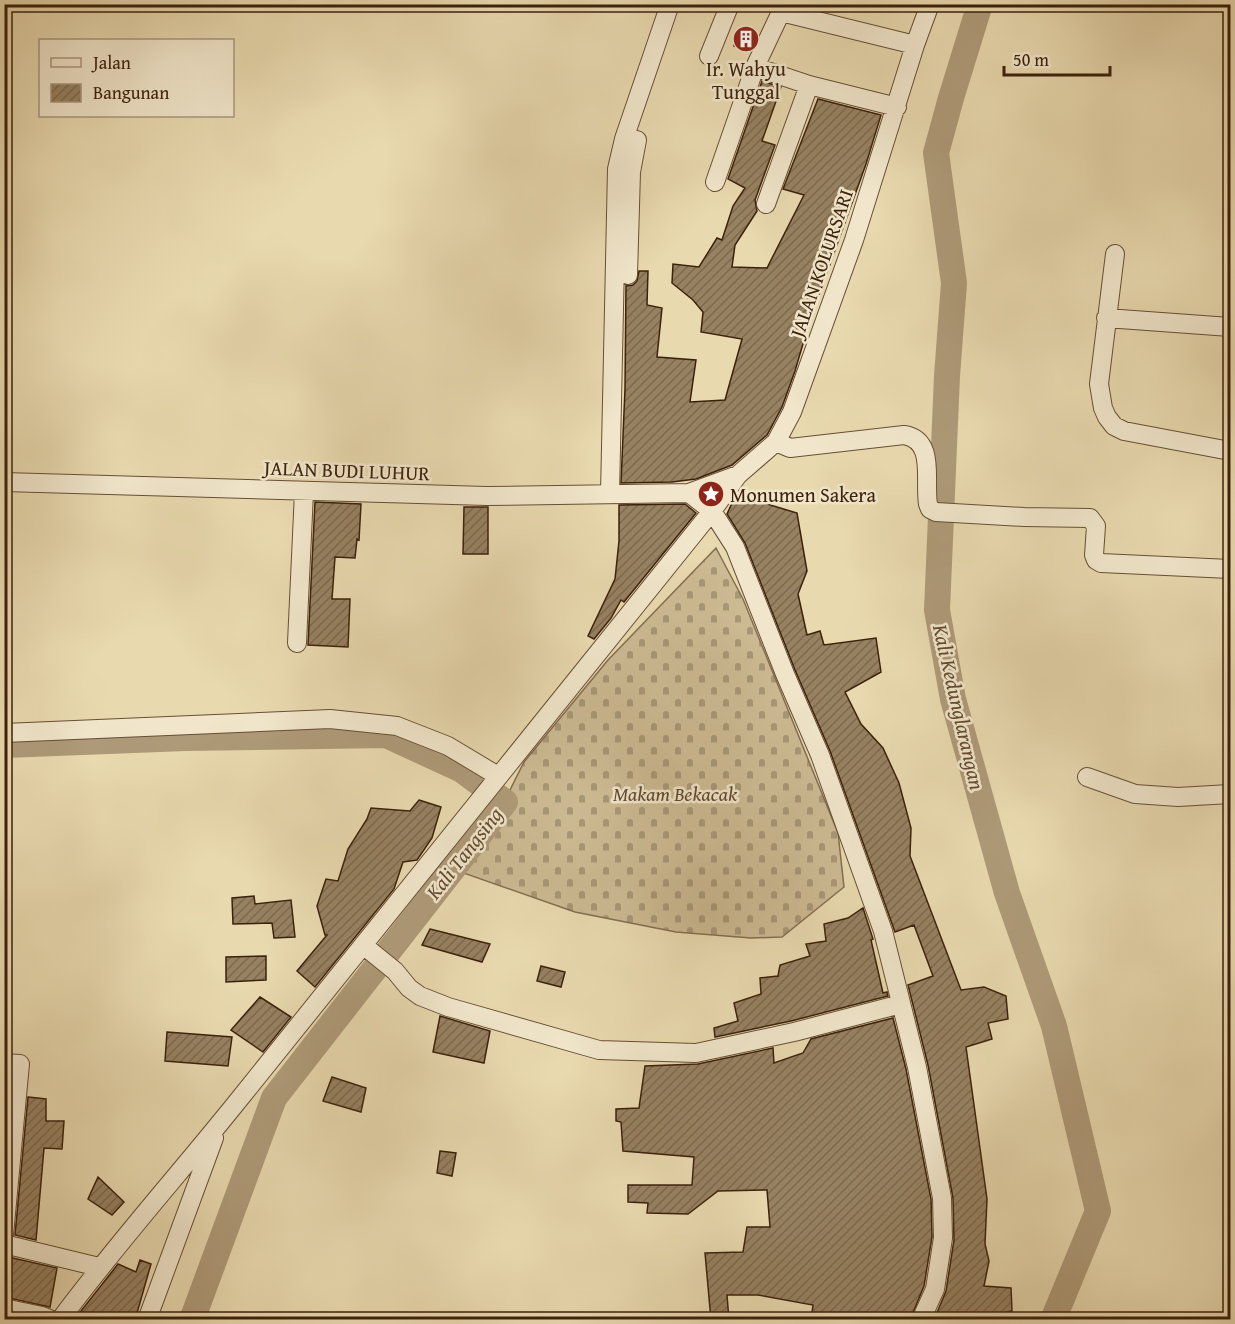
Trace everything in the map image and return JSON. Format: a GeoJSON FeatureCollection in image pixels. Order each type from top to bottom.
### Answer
{"type":"FeatureCollection","features":[{"type":"Feature","properties":{"kind":"street"},"geometry":{"type":"LineString","coordinates":[[628,288],[623,208],[617,169],[624,138],[670,4]]}},
{"type":"Feature","properties":{"kind":"street"},"geometry":{"type":"LineString","coordinates":[[709,56],[730,4]]}},
{"type":"Feature","properties":{"kind":"street","name":"JALAN KOLURSARI"},"geometry":{"type":"LineString","coordinates":[[60,1320],[99,1267],[368,948],[493,782],[712,511],[738,475],[776,442],[792,412],[804,381],[854,240],[930,4]]}},
{"type":"Feature","properties":{"kind":"street"},"geometry":{"type":"LineString","coordinates":[[714,182],[755,67],[782,8],[915,45]]}},
{"type":"Feature","properties":{"kind":"street"},"geometry":{"type":"LineString","coordinates":[[755,67],[809,85],[897,107]]}},
{"type":"Feature","properties":{"kind":"street"},"geometry":{"type":"LineString","coordinates":[[766,204],[809,85]]}},
{"type":"Feature","properties":{"kind":"street"},"geometry":{"type":"LineString","coordinates":[[610,494],[623,208],[637,140]]}},
{"type":"Feature","properties":{"kind":"street"},"geometry":{"type":"LineString","coordinates":[[1115,254],[1099,384],[1103,408],[1114,426],[1124,430],[1230,451]]}},
{"type":"Feature","properties":{"kind":"street"},"geometry":{"type":"LineString","coordinates":[[1106,318],[1230,327]]}},
{"type":"Feature","properties":{"kind":"street"},"geometry":{"type":"LineString","coordinates":[[776,442],[790,448],[904,435],[914,436],[919,441],[927,464],[928,504],[930,509],[936,512],[1090,518],[1096,526],[1094,555],[1101,563],[1230,568]]}},
{"type":"Feature","properties":{"kind":"street","name":"JALAN BUDI LUHUR"},"geometry":{"type":"LineString","coordinates":[[4,482],[487,496],[689,493],[738,475]]}},
{"type":"Feature","properties":{"kind":"street"},"geometry":{"type":"LineString","coordinates":[[297,643],[304,492]]}},
{"type":"Feature","properties":{"kind":"street"},"geometry":{"type":"LineString","coordinates":[[689,493],[712,511],[735,547],[820,755],[883,931],[917,1067],[942,1197],[943,1238],[935,1289],[921,1320]]}},
{"type":"Feature","properties":{"kind":"street"},"geometry":{"type":"LineString","coordinates":[[4,733],[330,719],[397,726],[448,746],[493,782]]}},
{"type":"Feature","properties":{"kind":"street"},"geometry":{"type":"LineString","coordinates":[[1087,777],[1135,794],[1178,797],[1230,794]]}},
{"type":"Feature","properties":{"kind":"street"},"geometry":{"type":"LineString","coordinates":[[368,948],[420,996],[448,1007],[599,1050],[696,1053],[794,1032],[901,1005]]}},
{"type":"Feature","properties":{"kind":"street"},"geometry":{"type":"LineString","coordinates":[[4,1063],[20,1064],[4,1235]]}},
{"type":"Feature","properties":{"kind":"street"},"geometry":{"type":"LineString","coordinates":[[147,1320],[219,1125]]}},
{"type":"Feature","properties":{"kind":"street"},"geometry":{"type":"LineString","coordinates":[[4,1244],[99,1267]]}},
{"type":"Feature","properties":{"kind":"street"},"geometry":{"type":"LineString","coordinates":[[4,1308],[52,1320]]}},
{"type":"Feature","properties":{"kind":"green space","name":"Makam Bekacak"},"geometry":{"type":"Polygon","coordinates":[[[716,548],[743,599],[838,833],[844,887],[782,937],[751,938],[676,932],[575,912],[452,869],[502,806],[524,762],[608,660],[716,548]]]}},
{"type":"Feature","properties":{"kind":"building","name":"Ir. Wahyu Tunggal"},"geometry":{"type":"Polygon","coordinates":[[[739,29],[757,33],[753,45],[747,44],[745,50],[734,46],[739,29]]]}},
{"type":"Feature","properties":{"kind":"building"},"geometry":{"type":"Polygon","coordinates":[[[762,81],[781,87],[762,141],[775,145],[755,200],[757,211],[735,245],[732,267],[767,268],[804,195],[783,189],[818,99],[881,115],[866,164],[810,320],[795,371],[782,407],[767,435],[732,465],[696,479],[621,483],[626,286],[633,285],[637,281],[639,271],[648,271],[647,305],[662,308],[657,357],[696,360],[690,402],[725,400],[742,339],[701,332],[703,312],[693,300],[672,283],[673,264],[699,267],[717,238],[722,240],[733,206],[745,188],[728,179],[762,81]]]}},
{"type":"Feature","properties":{"kind":"building"},"geometry":{"type":"Polygon","coordinates":[[[750,499],[797,513],[807,571],[798,594],[807,635],[820,631],[824,645],[876,638],[881,672],[845,692],[861,724],[883,748],[899,783],[911,828],[910,856],[961,990],[984,987],[1006,996],[1008,1019],[988,1023],[992,1039],[966,1047],[987,1199],[985,1244],[989,1261],[984,1286],[1011,1288],[1012,1311],[993,1315],[991,1320],[934,1320],[946,1291],[954,1240],[953,1198],[928,1065],[908,985],[933,976],[914,925],[895,932],[830,751],[745,543],[727,514],[733,501],[750,499]]]}},
{"type":"Feature","properties":{"kind":"building"},"geometry":{"type":"Polygon","coordinates":[[[315,502],[361,504],[359,540],[357,539],[355,558],[335,557],[332,599],[350,599],[348,647],[308,645],[315,502]]]}},
{"type":"Feature","properties":{"kind":"building"},"geometry":{"type":"Polygon","coordinates":[[[685,504],[696,513],[624,602],[621,600],[611,618],[594,639],[588,636],[615,579],[619,541],[619,505],[685,504]]]}},
{"type":"Feature","properties":{"kind":"building"},"geometry":{"type":"Polygon","coordinates":[[[464,507],[488,507],[488,554],[463,554],[464,507]]]}},
{"type":"Feature","properties":{"kind":"building"},"geometry":{"type":"Polygon","coordinates":[[[419,800],[441,807],[432,838],[417,860],[403,862],[394,889],[315,987],[297,971],[327,935],[325,935],[317,906],[326,879],[338,881],[348,849],[367,819],[371,808],[410,811],[419,800]]]}},
{"type":"Feature","properties":{"kind":"building"},"geometry":{"type":"Polygon","coordinates":[[[254,896],[255,904],[291,900],[295,937],[274,938],[272,923],[233,924],[232,898],[254,896]]]}},
{"type":"Feature","properties":{"kind":"building"},"geometry":{"type":"Polygon","coordinates":[[[863,908],[873,939],[871,940],[883,993],[887,992],[888,996],[791,1021],[715,1037],[714,1028],[738,1021],[734,1003],[761,994],[760,978],[778,976],[780,965],[810,956],[806,944],[826,941],[824,924],[848,918],[863,908]]]}},
{"type":"Feature","properties":{"kind":"building"},"geometry":{"type":"Polygon","coordinates":[[[430,929],[490,944],[482,962],[422,945],[430,929]]]}},
{"type":"Feature","properties":{"kind":"building"},"geometry":{"type":"Polygon","coordinates":[[[266,956],[266,980],[226,982],[226,957],[266,956]]]}},
{"type":"Feature","properties":{"kind":"building"},"geometry":{"type":"Polygon","coordinates":[[[541,966],[565,972],[561,987],[537,981],[541,966]]]}},
{"type":"Feature","properties":{"kind":"building"},"geometry":{"type":"Polygon","coordinates":[[[260,997],[291,1017],[263,1052],[231,1030],[260,997]]]}},
{"type":"Feature","properties":{"kind":"building"},"geometry":{"type":"Polygon","coordinates":[[[440,1016],[490,1031],[484,1063],[433,1052],[440,1016]]]}},
{"type":"Feature","properties":{"kind":"building"},"geometry":{"type":"Polygon","coordinates":[[[893,1018],[906,1069],[931,1199],[932,1237],[924,1286],[910,1320],[811,1320],[813,1305],[758,1295],[727,1295],[729,1320],[711,1320],[705,1253],[743,1252],[747,1227],[770,1227],[767,1190],[718,1191],[688,1214],[647,1213],[648,1203],[628,1202],[628,1185],[692,1185],[694,1157],[623,1151],[621,1122],[616,1121],[616,1109],[639,1108],[645,1066],[698,1064],[773,1048],[774,1063],[803,1053],[811,1039],[893,1018]]]}},
{"type":"Feature","properties":{"kind":"building"},"geometry":{"type":"Polygon","coordinates":[[[167,1032],[232,1037],[228,1066],[165,1061],[167,1032]]]}},
{"type":"Feature","properties":{"kind":"building"},"geometry":{"type":"Polygon","coordinates":[[[332,1077],[366,1088],[361,1112],[323,1101],[332,1077]]]}},
{"type":"Feature","properties":{"kind":"building"},"geometry":{"type":"Polygon","coordinates":[[[28,1097],[46,1099],[46,1121],[64,1121],[62,1149],[44,1148],[36,1240],[15,1235],[28,1097]]]}},
{"type":"Feature","properties":{"kind":"building"},"geometry":{"type":"Polygon","coordinates":[[[440,1151],[456,1153],[452,1176],[437,1173],[440,1151]]]}},
{"type":"Feature","properties":{"kind":"building"},"geometry":{"type":"Polygon","coordinates":[[[98,1177],[124,1202],[112,1215],[88,1199],[98,1177]]]}},
{"type":"Feature","properties":{"kind":"building"},"geometry":{"type":"Polygon","coordinates":[[[4,1256],[57,1268],[50,1307],[4,1297],[4,1256]]]}},
{"type":"Feature","properties":{"kind":"building"},"geometry":{"type":"Polygon","coordinates":[[[140,1260],[151,1264],[135,1320],[74,1320],[118,1264],[136,1272],[140,1260]]]}},
{"type":"Feature","properties":{"kind":"waterway","name":"Kali Kedunglarangan"},"geometry":{"type":"LineString","coordinates":[[980,4],[936,153],[954,283],[947,376],[937,610],[953,699],[1007,893],[1054,1026],[1098,1211],[1053,1320]]}},
{"type":"Feature","properties":{"kind":"waterway","name":"Kali Tangsing"},"geometry":{"type":"LineString","coordinates":[[4,745],[186,738],[386,735],[462,770],[505,802],[274,1098],[192,1320]]}},
{"type":"Feature","properties":{"kind":"place","name":"Ir. Wahyu Tunggal"},"geometry":{"type":"Point","coordinates":[746,39]}},
{"type":"Feature","properties":{"kind":"place","name":"Monumen Sakera"},"geometry":{"type":"Point","coordinates":[711,494]}}]}
